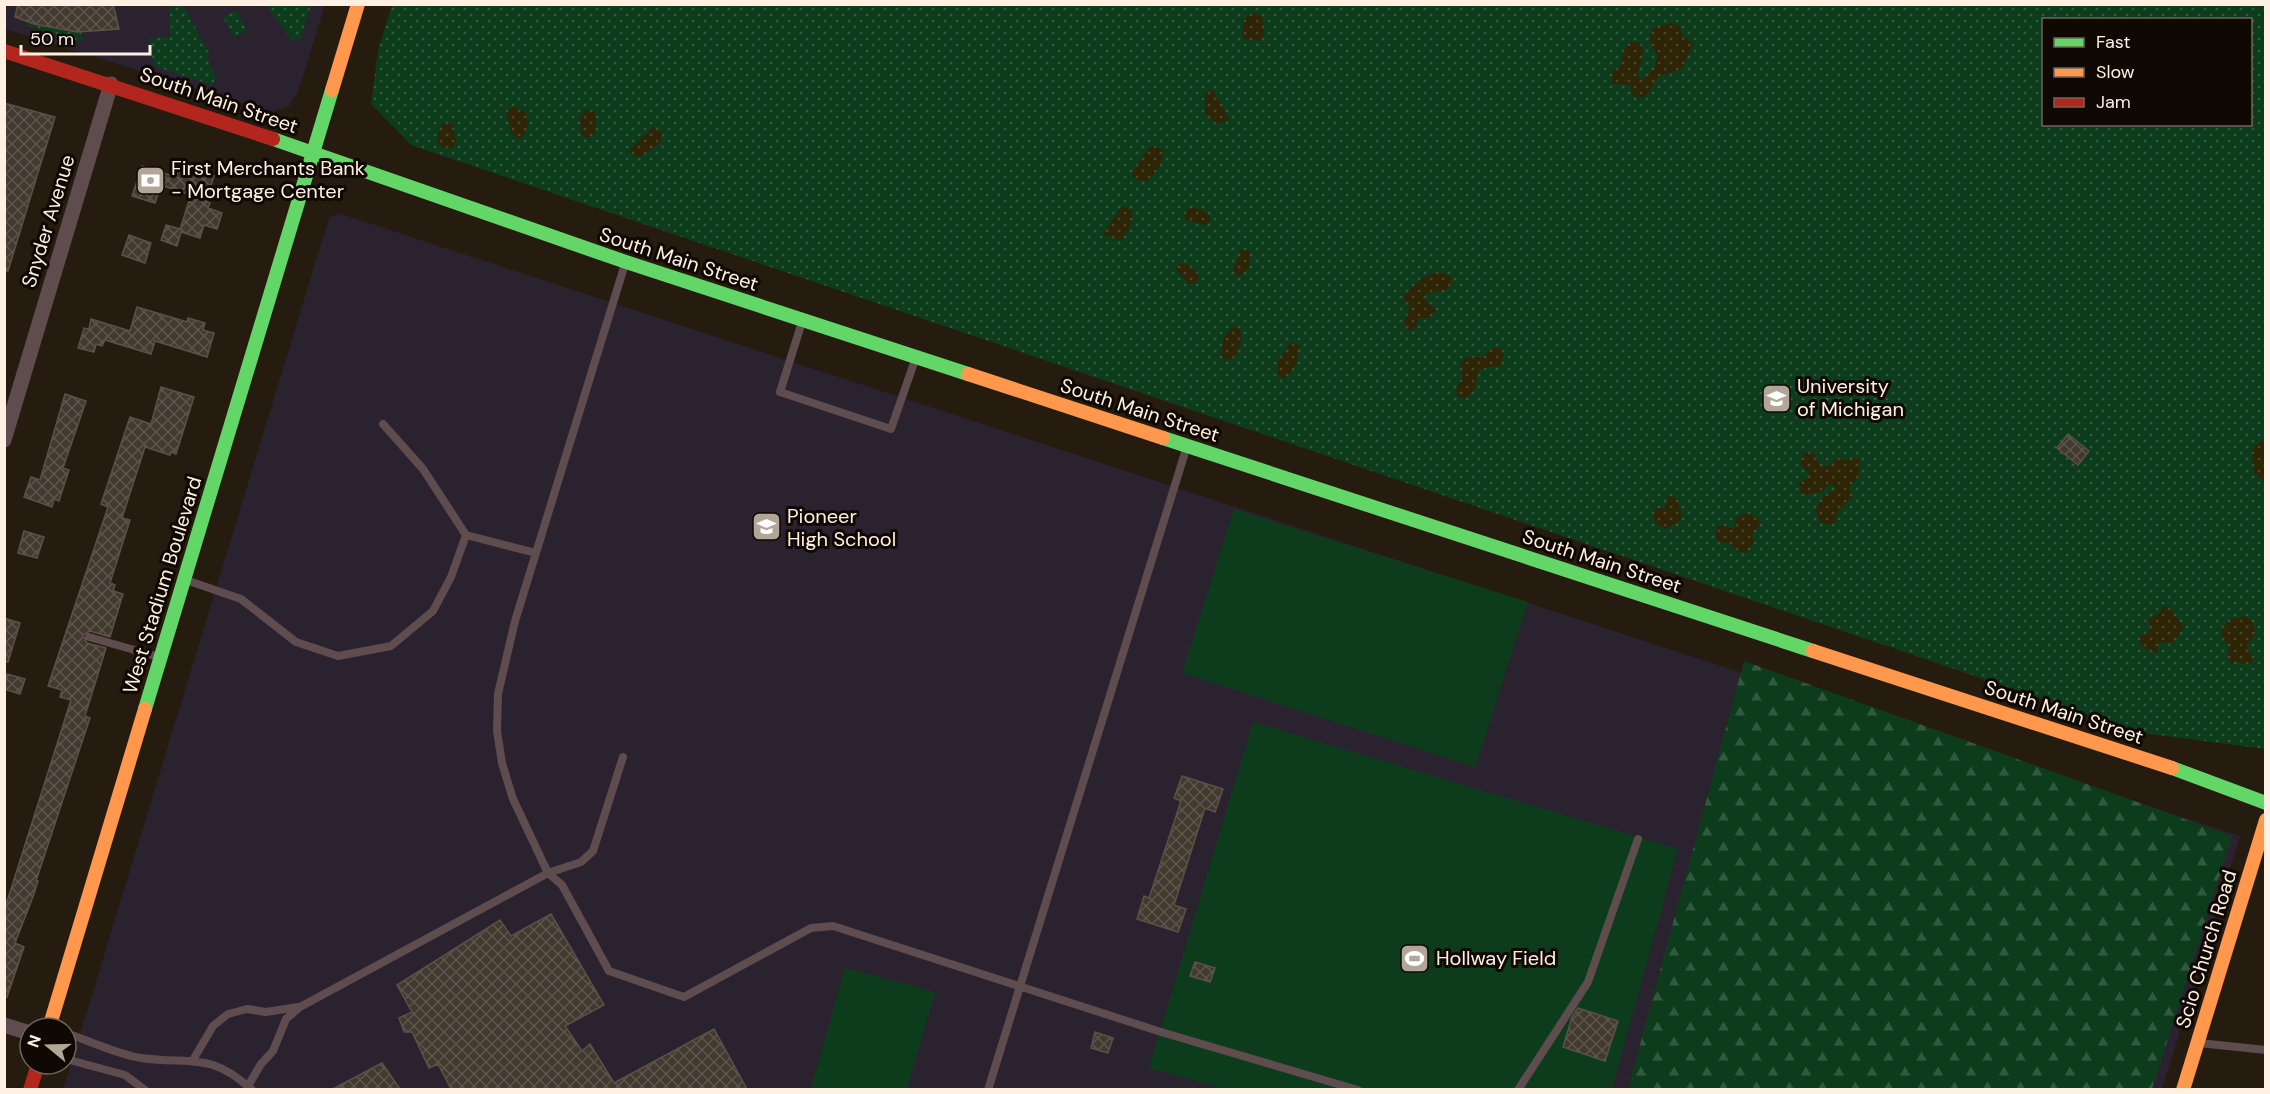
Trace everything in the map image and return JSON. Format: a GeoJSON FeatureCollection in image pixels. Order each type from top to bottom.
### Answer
{"type":"FeatureCollection","features":[{"type":"Feature","properties":{"kind":"main road","name":"West Stadium Boulevard"},"geometry":{"type":"LineString","coordinates":[[53,1016],[358,4]]}},
{"type":"Feature","properties":{"kind":"main road","name":"South Main Street"},"geometry":{"type":"LineString","coordinates":[[4,51],[111,84],[626,262],[2187,773],[2265,803]]}},
{"type":"Feature","properties":{"kind":"main road","name":"Scio Church Road"},"geometry":{"type":"LineString","coordinates":[[2183,1089],[2265,820]]}},
{"type":"Feature","properties":{"kind":"street","name":"Snyder Avenue"},"geometry":{"type":"LineString","coordinates":[[4,440],[111,84]]}},
{"type":"Feature","properties":{"kind":"lane"},"geometry":{"type":"LineString","coordinates":[[626,262],[515,621],[498,694],[497,731],[513,799],[548,873],[562,885],[609,971],[684,997],[812,928],[833,926],[1161,1032],[1358,1089]]}},
{"type":"Feature","properties":{"kind":"lane"},"geometry":{"type":"LineString","coordinates":[[803,320],[780,392],[891,429],[916,357]]}},
{"type":"Feature","properties":{"kind":"lane"},"geometry":{"type":"LineString","coordinates":[[383,424],[423,469],[466,535],[536,553]]}},
{"type":"Feature","properties":{"kind":"lane"},"geometry":{"type":"LineString","coordinates":[[988,1089],[1022,987],[1187,446]]}},
{"type":"Feature","properties":{"kind":"lane"},"geometry":{"type":"LineString","coordinates":[[184,580],[241,599],[296,642],[338,656],[391,646],[434,611],[451,577],[466,535]]}},
{"type":"Feature","properties":{"kind":"lane"},"geometry":{"type":"LineString","coordinates":[[88,637],[161,658]]}},
{"type":"Feature","properties":{"kind":"lane"},"geometry":{"type":"LineString","coordinates":[[78,1037],[140,1058],[214,1063],[235,1073],[250,1088],[273,1051],[286,1019],[300,1007],[548,873],[581,862],[593,851],[623,757]]}},
{"type":"Feature","properties":{"kind":"lane"},"geometry":{"type":"LineString","coordinates":[[1518,1089],[1588,982],[1618,902],[1638,839]]}},
{"type":"Feature","properties":{"kind":"lane"},"geometry":{"type":"LineString","coordinates":[[193,1060],[213,1026],[228,1014],[247,1009],[266,1012],[300,1007]]}},
{"type":"Feature","properties":{"kind":"lane"},"geometry":{"type":"LineString","coordinates":[[2198,1043],[2265,1050]]}},
{"type":"Feature","properties":{"kind":"lane"},"geometry":{"type":"LineString","coordinates":[[78,1062],[125,1075],[145,1089]]}},
{"type":"Feature","properties":{"kind":"shaded area"},"geometry":{"type":"Polygon","coordinates":[[[5,5],[325,5],[298,92],[289,106],[271,112],[5,29],[5,5]]]}},
{"type":"Feature","properties":{"kind":"shaded area","name":"Pioneer High School"},"geometry":{"type":"Polygon","coordinates":[[[338,213],[2240,836],[2162,1089],[63,1090],[67,1076],[78,1076],[78,1041],[329,218],[338,213]]]}},
{"type":"Feature","properties":{"kind":"green space"},"geometry":{"type":"Polygon","coordinates":[[[169,5],[183,5],[209,53],[207,58],[216,78],[212,85],[154,66],[149,39],[171,36],[169,5]]]}},
{"type":"Feature","properties":{"kind":"green space"},"geometry":{"type":"Polygon","coordinates":[[[266,5],[311,5],[300,41],[290,38],[266,5]]]}},
{"type":"Feature","properties":{"kind":"green space","name":"University of Michigan"},"geometry":{"type":"Polygon","coordinates":[[[392,5],[2265,5],[2265,749],[2143,733],[411,145],[371,104],[378,51],[392,5]]]}},
{"type":"Feature","properties":{"kind":"green space"},"geometry":{"type":"Polygon","coordinates":[[[236,10],[247,30],[234,37],[223,17],[236,10]]]}},
{"type":"Feature","properties":{"kind":"green space"},"geometry":{"type":"Polygon","coordinates":[[[29,22],[81,31],[82,42],[27,26],[29,22]]]}},
{"type":"Feature","properties":{"kind":"green space"},"geometry":{"type":"Polygon","coordinates":[[[1234,509],[1528,602],[1475,767],[1182,673],[1234,509]]]}},
{"type":"Feature","properties":{"kind":"green space"},"geometry":{"type":"Polygon","coordinates":[[[1744,661],[2232,836],[2152,1089],[1628,1089],[1744,661]]]}},
{"type":"Feature","properties":{"kind":"green space","name":"Hollway Field"},"geometry":{"type":"Polygon","coordinates":[[[1253,722],[1678,849],[1612,1089],[1224,1089],[1149,1068],[1253,722]]]}},
{"type":"Feature","properties":{"kind":"green space"},"geometry":{"type":"Polygon","coordinates":[[[845,968],[935,992],[907,1089],[811,1089],[845,968]]]}},
{"type":"Feature","properties":{"kind":"sand"},"geometry":{"type":"Polygon","coordinates":[[[1252,12],[1262,16],[1264,37],[1260,41],[1245,39],[1242,34],[1244,20],[1252,12]]]}},
{"type":"Feature","properties":{"kind":"sand"},"geometry":{"type":"Polygon","coordinates":[[[1671,23],[1680,27],[1682,36],[1693,43],[1682,69],[1659,76],[1643,97],[1633,96],[1630,85],[1612,84],[1612,71],[1620,66],[1624,50],[1631,41],[1640,43],[1643,51],[1637,76],[1643,79],[1654,69],[1657,56],[1651,42],[1651,32],[1653,28],[1671,23]]]}},
{"type":"Feature","properties":{"kind":"sand"},"geometry":{"type":"Polygon","coordinates":[[[1210,90],[1215,93],[1229,120],[1217,124],[1205,114],[1205,93],[1210,90]]]}},
{"type":"Feature","properties":{"kind":"sand"},"geometry":{"type":"Polygon","coordinates":[[[514,106],[525,112],[527,120],[527,129],[520,139],[511,133],[506,111],[514,106]]]}},
{"type":"Feature","properties":{"kind":"sand"},"geometry":{"type":"Polygon","coordinates":[[[586,110],[593,110],[596,117],[594,135],[587,138],[581,135],[580,116],[586,110]]]}},
{"type":"Feature","properties":{"kind":"sand"},"geometry":{"type":"Polygon","coordinates":[[[446,122],[453,125],[456,141],[452,148],[442,147],[437,142],[440,127],[446,122]]]}},
{"type":"Feature","properties":{"kind":"sand"},"geometry":{"type":"Polygon","coordinates":[[[653,127],[662,133],[660,143],[640,157],[631,154],[630,149],[653,127]]]}},
{"type":"Feature","properties":{"kind":"sand"},"geometry":{"type":"Polygon","coordinates":[[[1155,145],[1163,151],[1160,166],[1148,181],[1137,180],[1132,175],[1133,171],[1148,149],[1155,145]]]}},
{"type":"Feature","properties":{"kind":"sand"},"geometry":{"type":"Polygon","coordinates":[[[1122,206],[1133,211],[1130,226],[1121,241],[1103,234],[1122,206]]]}},
{"type":"Feature","properties":{"kind":"sand"},"geometry":{"type":"Polygon","coordinates":[[[1189,207],[1200,209],[1210,216],[1210,222],[1205,225],[1187,220],[1184,216],[1189,207]]]}},
{"type":"Feature","properties":{"kind":"sand"},"geometry":{"type":"Polygon","coordinates":[[[1241,250],[1248,250],[1251,253],[1249,267],[1239,277],[1233,271],[1241,250]]]}},
{"type":"Feature","properties":{"kind":"sand"},"geometry":{"type":"Polygon","coordinates":[[[1180,263],[1189,265],[1199,274],[1197,283],[1189,284],[1175,269],[1180,263]]]}},
{"type":"Feature","properties":{"kind":"sand"},"geometry":{"type":"Polygon","coordinates":[[[1437,272],[1451,276],[1451,286],[1446,290],[1425,294],[1425,299],[1436,310],[1429,318],[1419,318],[1414,330],[1410,331],[1403,324],[1410,307],[1403,299],[1404,295],[1422,278],[1437,272]]]}},
{"type":"Feature","properties":{"kind":"sand"},"geometry":{"type":"Polygon","coordinates":[[[1235,326],[1240,332],[1239,350],[1231,360],[1222,358],[1223,339],[1235,326]]]}},
{"type":"Feature","properties":{"kind":"sand"},"geometry":{"type":"Polygon","coordinates":[[[1291,342],[1299,345],[1298,354],[1294,368],[1284,379],[1278,375],[1278,361],[1291,342]]]}},
{"type":"Feature","properties":{"kind":"sand"},"geometry":{"type":"Polygon","coordinates":[[[1494,347],[1504,350],[1501,365],[1479,370],[1474,390],[1466,399],[1457,396],[1456,389],[1462,377],[1460,363],[1468,357],[1482,357],[1494,347]]]}},
{"type":"Feature","properties":{"kind":"sand"},"geometry":{"type":"Polygon","coordinates":[[[2265,439],[2265,482],[2254,473],[2252,453],[2255,445],[2265,439]]]}},
{"type":"Feature","properties":{"kind":"sand"},"geometry":{"type":"Polygon","coordinates":[[[1808,451],[1813,453],[1822,467],[1829,466],[1840,456],[1845,460],[1857,458],[1860,460],[1859,477],[1849,487],[1852,497],[1837,513],[1835,523],[1830,525],[1820,522],[1815,509],[1824,496],[1835,489],[1835,486],[1829,484],[1822,492],[1804,495],[1801,492],[1799,484],[1810,475],[1800,463],[1803,454],[1808,451]]]}},
{"type":"Feature","properties":{"kind":"sand"},"geometry":{"type":"Polygon","coordinates":[[[1671,495],[1677,499],[1682,515],[1681,520],[1666,529],[1656,524],[1653,514],[1657,507],[1665,509],[1667,497],[1671,495]]]}},
{"type":"Feature","properties":{"kind":"sand"},"geometry":{"type":"Polygon","coordinates":[[[1752,514],[1761,523],[1752,535],[1754,542],[1746,553],[1736,550],[1730,543],[1719,543],[1715,535],[1717,527],[1721,525],[1734,529],[1736,517],[1752,514]]]}},
{"type":"Feature","properties":{"kind":"sand"},"geometry":{"type":"Polygon","coordinates":[[[2162,607],[2169,607],[2184,627],[2174,642],[2158,643],[2156,654],[2141,646],[2139,641],[2140,636],[2151,630],[2148,619],[2159,614],[2162,607]]]}},
{"type":"Feature","properties":{"kind":"sand"},"geometry":{"type":"Polygon","coordinates":[[[2245,616],[2254,626],[2255,635],[2246,645],[2254,659],[2248,665],[2237,661],[2232,664],[2227,658],[2230,646],[2223,640],[2221,631],[2228,620],[2245,616]]]}},
{"type":"Feature","properties":{"kind":"building"},"geometry":{"type":"Polygon","coordinates":[[[18,4],[113,4],[119,29],[77,32],[34,24],[15,17],[18,4]]]}},
{"type":"Feature","properties":{"kind":"building"},"geometry":{"type":"Polygon","coordinates":[[[4,103],[55,117],[8,271],[4,271],[4,103]]]}},
{"type":"Feature","properties":{"kind":"building"},"geometry":{"type":"Polygon","coordinates":[[[142,166],[176,177],[179,166],[214,176],[206,201],[210,203],[208,208],[222,213],[217,229],[204,225],[200,238],[181,232],[177,246],[161,240],[166,225],[180,229],[191,195],[161,185],[155,203],[132,196],[142,166]]]}},
{"type":"Feature","properties":{"kind":"building"},"geometry":{"type":"Polygon","coordinates":[[[129,235],[151,243],[145,263],[122,255],[129,235]]]}},
{"type":"Feature","properties":{"kind":"building"},"geometry":{"type":"Polygon","coordinates":[[[137,307],[187,322],[188,318],[205,323],[203,330],[214,333],[207,357],[155,341],[151,354],[105,340],[102,346],[96,344],[94,352],[78,348],[84,328],[89,329],[91,319],[130,331],[137,307]]]}},
{"type":"Feature","properties":{"kind":"building"},"geometry":{"type":"Polygon","coordinates":[[[161,387],[194,397],[176,454],[171,452],[170,455],[145,447],[122,518],[130,520],[110,583],[115,585],[113,591],[123,594],[110,637],[90,631],[83,635],[87,643],[106,648],[85,716],[90,718],[36,881],[38,881],[34,894],[15,943],[24,947],[7,997],[4,997],[4,911],[71,700],[60,697],[62,690],[48,686],[108,507],[101,504],[130,417],[151,424],[161,387]]]}},
{"type":"Feature","properties":{"kind":"building"},"geometry":{"type":"Polygon","coordinates":[[[65,394],[86,401],[63,468],[69,470],[59,501],[54,499],[52,507],[24,497],[31,477],[40,480],[65,394]]]}},
{"type":"Feature","properties":{"kind":"building"},"geometry":{"type":"Polygon","coordinates":[[[2068,434],[2089,451],[2078,465],[2057,448],[2068,434]]]}},
{"type":"Feature","properties":{"kind":"building"},"geometry":{"type":"Polygon","coordinates":[[[24,531],[44,537],[37,558],[18,553],[24,531]]]}},
{"type":"Feature","properties":{"kind":"building"},"geometry":{"type":"Polygon","coordinates":[[[4,618],[20,623],[8,662],[4,662],[4,618]]]}},
{"type":"Feature","properties":{"kind":"building"},"geometry":{"type":"Polygon","coordinates":[[[7,674],[25,679],[20,694],[4,689],[7,674]]]}},
{"type":"Feature","properties":{"kind":"building"},"geometry":{"type":"Polygon","coordinates":[[[1182,776],[1223,789],[1215,812],[1205,808],[1174,905],[1186,909],[1178,932],[1137,919],[1144,896],[1149,898],[1181,801],[1174,798],[1182,776]]]}},
{"type":"Feature","properties":{"kind":"building"},"geometry":{"type":"Polygon","coordinates":[[[551,914],[604,1005],[565,1026],[582,1051],[590,1044],[614,1083],[714,1029],[747,1089],[451,1089],[438,1064],[429,1068],[412,1032],[404,1032],[399,1018],[412,1012],[397,985],[500,920],[511,936],[551,914]]]}},
{"type":"Feature","properties":{"kind":"building"},"geometry":{"type":"Polygon","coordinates":[[[1195,962],[1215,968],[1210,982],[1190,976],[1195,962]]]}},
{"type":"Feature","properties":{"kind":"building"},"geometry":{"type":"Polygon","coordinates":[[[1578,1008],[1618,1021],[1605,1061],[1563,1047],[1572,1017],[1578,1008]]]}},
{"type":"Feature","properties":{"kind":"building"},"geometry":{"type":"Polygon","coordinates":[[[1095,1032],[1113,1038],[1108,1053],[1091,1048],[1095,1032]]]}},
{"type":"Feature","properties":{"kind":"building"},"geometry":{"type":"Polygon","coordinates":[[[382,1063],[400,1089],[333,1089],[382,1063]]]}},
{"type":"Feature","properties":{"kind":"traffic: fast"},"geometry":{"type":"LineString","coordinates":[[145,709],[332,90]]}},
{"type":"Feature","properties":{"kind":"traffic: fast"},"geometry":{"type":"LineString","coordinates":[[273,139],[626,262],[968,374]]}},
{"type":"Feature","properties":{"kind":"traffic: fast"},"geometry":{"type":"LineString","coordinates":[[1163,438],[1813,651]]}},
{"type":"Feature","properties":{"kind":"traffic: fast"},"geometry":{"type":"LineString","coordinates":[[2172,768],[2266,803]]}},
{"type":"Feature","properties":{"kind":"traffic: slow"},"geometry":{"type":"LineString","coordinates":[[332,90],[358,4]]}},
{"type":"Feature","properties":{"kind":"traffic: slow"},"geometry":{"type":"LineString","coordinates":[[968,374],[1163,438]]}},
{"type":"Feature","properties":{"kind":"traffic: slow"},"geometry":{"type":"LineString","coordinates":[[1813,651],[2172,768]]}},
{"type":"Feature","properties":{"kind":"traffic: slow"},"geometry":{"type":"LineString","coordinates":[[53,1016],[145,709]]}},
{"type":"Feature","properties":{"kind":"traffic: slow"},"geometry":{"type":"LineString","coordinates":[[2183,1090],[2266,820]]}},
{"type":"Feature","properties":{"kind":"traffic: jam"},"geometry":{"type":"LineString","coordinates":[[4,51],[273,139]]}},
{"type":"Feature","properties":{"kind":"traffic: jam"},"geometry":{"type":"LineString","coordinates":[[30,1090],[34,1076]]}},
{"type":"Feature","properties":{"kind":"place","name":"First Merchants Bank - Mortgage Center"},"geometry":{"type":"Point","coordinates":[150,180]}},
{"type":"Feature","properties":{"kind":"place","name":"University of Michigan"},"geometry":{"type":"Point","coordinates":[1776,398]}},
{"type":"Feature","properties":{"kind":"place","name":"Pioneer High School"},"geometry":{"type":"Point","coordinates":[766,527]}},
{"type":"Feature","properties":{"kind":"place","name":"Hollway Field"},"geometry":{"type":"Point","coordinates":[1415,958]}}]}
